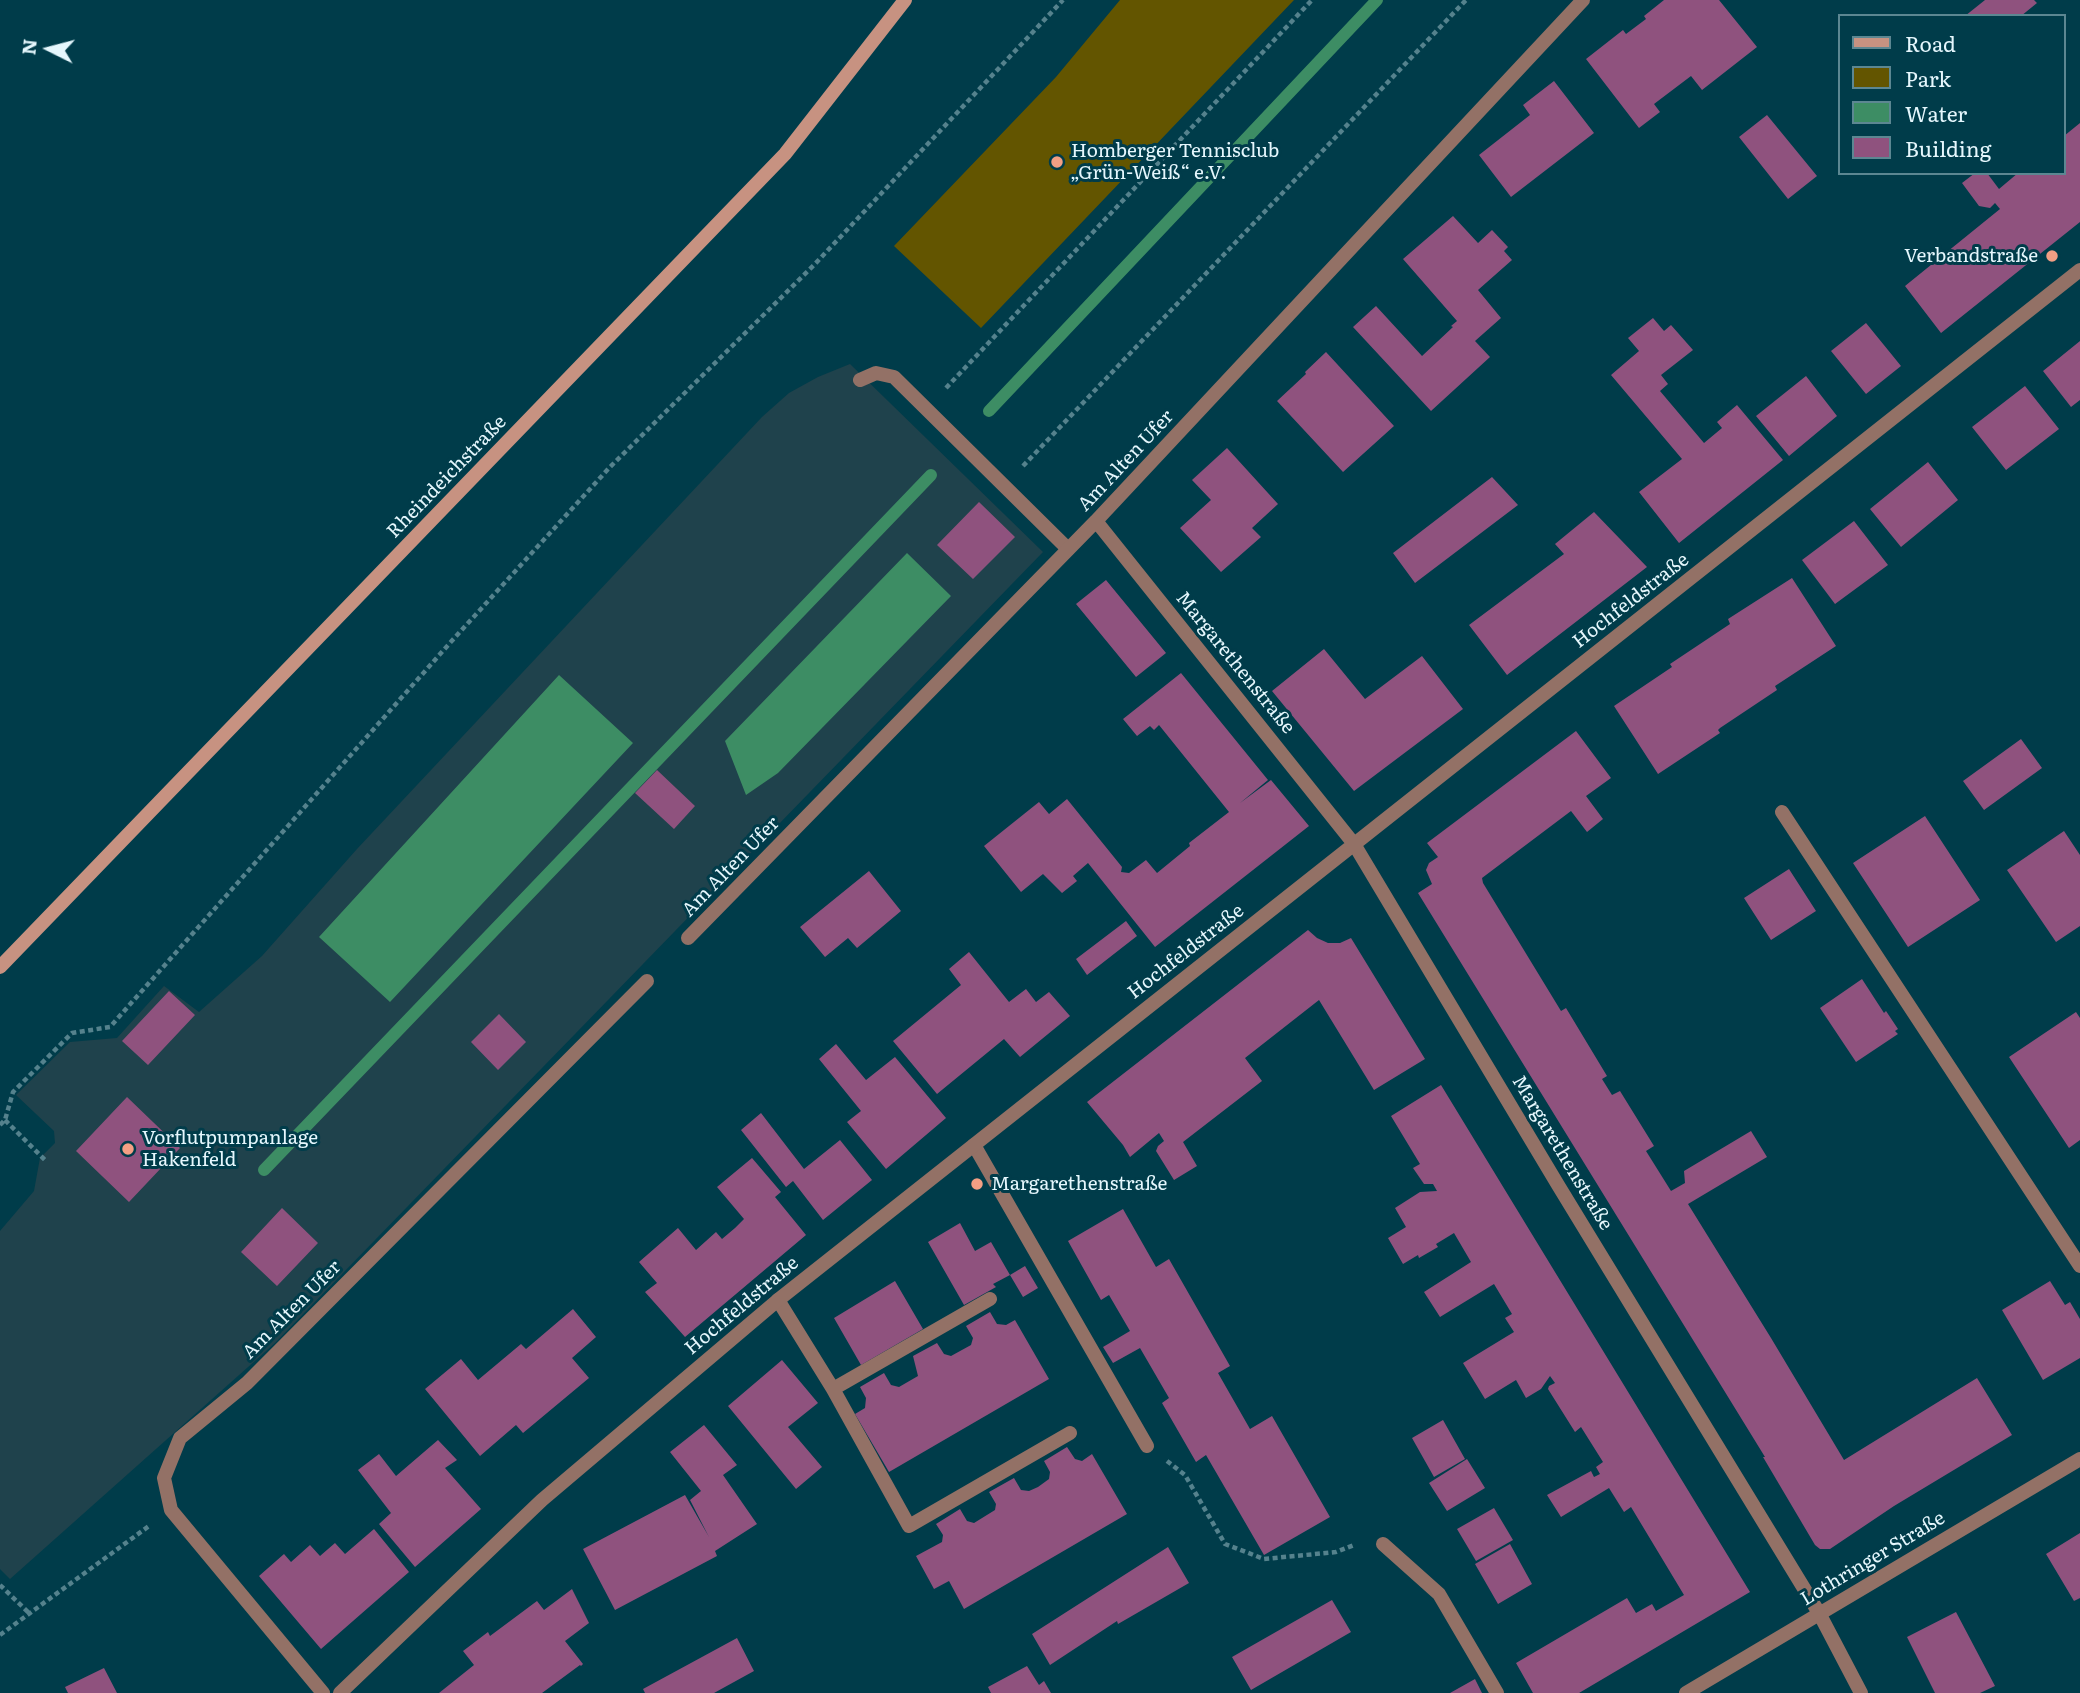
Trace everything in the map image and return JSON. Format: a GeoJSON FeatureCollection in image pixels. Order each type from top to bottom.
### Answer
{"type":"FeatureCollection","features":[{"type":"Feature","properties":{"kind":"main road","name":"Rheindeichstraße"},"geometry":{"type":"LineString","coordinates":[[0,967],[785,154],[905,0]]}},
{"type":"Feature","properties":{"kind":"street","name":"Am Alten Ufer"},"geometry":{"type":"LineString","coordinates":[[688,938],[1097,521],[1583,0]]}},
{"type":"Feature","properties":{"kind":"street","name":"Hochfeldstraße"},"geometry":{"type":"LineString","coordinates":[[340,1693],[542,1500],[778,1300],[2080,270]]}},
{"type":"Feature","properties":{"kind":"street"},"geometry":{"type":"LineString","coordinates":[[860,380],[876,373],[894,377],[1068,549]]}},
{"type":"Feature","properties":{"kind":"street","name":"Margarethenstraße"},"geometry":{"type":"LineString","coordinates":[[1097,521],[1354,844],[1819,1613],[1861,1693]]}},
{"type":"Feature","properties":{"kind":"street"},"geometry":{"type":"LineString","coordinates":[[1782,812],[2080,1266]]}},
{"type":"Feature","properties":{"kind":"street","name":"Am Alten Ufer"},"geometry":{"type":"LineString","coordinates":[[323,1693],[171,1510],[164,1478],[180,1438],[247,1382],[647,981]]}},
{"type":"Feature","properties":{"kind":"street"},"geometry":{"type":"LineString","coordinates":[[974,1144],[1147,1446]]}},
{"type":"Feature","properties":{"kind":"street"},"geometry":{"type":"LineString","coordinates":[[833,1390],[990,1299]]}},
{"type":"Feature","properties":{"kind":"street"},"geometry":{"type":"LineString","coordinates":[[778,1300],[833,1390],[909,1526],[1070,1433]]}},
{"type":"Feature","properties":{"kind":"street","name":"Lothringer Straße"},"geometry":{"type":"LineString","coordinates":[[1686,1693],[2080,1459]]}},
{"type":"Feature","properties":{"kind":"street"},"geometry":{"type":"LineString","coordinates":[[1383,1544],[1439,1594],[1497,1693]]}},
{"type":"Feature","properties":{"kind":"path"},"geometry":{"type":"LineString","coordinates":[[0,1125],[5,1120],[13,1093],[72,1033],[110,1027],[449,644],[610,467],[814,265],[1063,0]]}},
{"type":"Feature","properties":{"kind":"path"},"geometry":{"type":"LineString","coordinates":[[926,409],[1312,0]]}},
{"type":"Feature","properties":{"kind":"path"},"geometry":{"type":"LineString","coordinates":[[1003,486],[1466,0]]}},
{"type":"Feature","properties":{"kind":"path"},"geometry":{"type":"LineString","coordinates":[[5,1120],[46,1161]]}},
{"type":"Feature","properties":{"kind":"path"},"geometry":{"type":"LineString","coordinates":[[1147,1446],[1185,1475],[1225,1544],[1265,1559],[1336,1552],[1358,1544],[1383,1544]]}},
{"type":"Feature","properties":{"kind":"path"},"geometry":{"type":"LineString","coordinates":[[0,1635],[171,1510]]}},
{"type":"Feature","properties":{"kind":"path"},"geometry":{"type":"LineString","coordinates":[[0,1585],[30,1614]]}},
{"type":"Feature","properties":{"kind":"shaded area"},"geometry":{"type":"Polygon","coordinates":[[[850,364],[1043,552],[275,1343],[10,1579],[0,1569],[0,1231],[34,1191],[40,1158],[55,1143],[54,1131],[16,1095],[70,1042],[117,1038],[164,986],[199,1012],[262,956],[357,849],[762,417],[789,393],[850,364]]]}},
{"type":"Feature","properties":{"kind":"green space","name":"Homberger Tennisclub „Grün-Weiß“ e.V."},"geometry":{"type":"Polygon","coordinates":[[[1120,0],[1294,0],[981,328],[894,246],[1056,77],[1120,0]]]}},
{"type":"Feature","properties":{"kind":"water"},"geometry":{"type":"Polygon","coordinates":[[[907,553],[951,596],[778,773],[746,795],[725,741],[907,553]]]}},
{"type":"Feature","properties":{"kind":"water"},"geometry":{"type":"Polygon","coordinates":[[[559,675],[633,743],[390,1002],[319,937],[559,675]]]}},
{"type":"Feature","properties":{"kind":"building"},"geometry":{"type":"Polygon","coordinates":[[[1664,0],[1719,0],[1757,47],[1702,90],[1691,76],[1654,104],[1660,112],[1639,128],[1586,59],[1623,30],[1626,34],[1646,19],[1644,16],[1664,0]]]}},
{"type":"Feature","properties":{"kind":"building"},"geometry":{"type":"Polygon","coordinates":[[[1985,0],[2034,0],[2037,3],[2023,14],[1968,14],[1985,0]]]}},
{"type":"Feature","properties":{"kind":"building"},"geometry":{"type":"Polygon","coordinates":[[[1554,81],[1594,133],[1511,197],[1479,155],[1530,115],[1523,105],[1554,81]]]}},
{"type":"Feature","properties":{"kind":"building"},"geometry":{"type":"Polygon","coordinates":[[[1767,115],[1817,176],[1788,199],[1739,137],[1767,115]]]}},
{"type":"Feature","properties":{"kind":"building"},"geometry":{"type":"Polygon","coordinates":[[[2080,123],[2080,222],[1941,333],[1905,286],[2000,209],[1995,203],[1990,208],[1979,206],[1962,183],[1972,175],[1988,175],[1999,189],[2016,175],[2066,175],[2066,134],[2080,123]]]}},
{"type":"Feature","properties":{"kind":"building"},"geometry":{"type":"Polygon","coordinates":[[[1453,216],[1478,243],[1492,230],[1508,247],[1504,251],[1512,260],[1478,290],[1501,318],[1475,341],[1490,357],[1431,411],[1353,327],[1376,306],[1422,356],[1453,327],[1451,326],[1457,321],[1403,259],[1453,216]]]}},
{"type":"Feature","properties":{"kind":"building"},"geometry":{"type":"Polygon","coordinates":[[[1653,318],[1664,331],[1671,325],[1693,350],[1661,375],[1668,384],[1660,391],[1704,443],[1722,428],[1717,422],[1737,405],[1783,460],[1679,543],[1639,492],[1682,459],[1611,375],[1639,351],[1628,338],[1653,318]]]}},
{"type":"Feature","properties":{"kind":"building"},"geometry":{"type":"Polygon","coordinates":[[[1866,323],[1901,366],[1866,394],[1831,351],[1866,323]]]}},
{"type":"Feature","properties":{"kind":"building"},"geometry":{"type":"Polygon","coordinates":[[[2080,341],[2080,400],[2071,407],[2043,371],[2080,341]]]}},
{"type":"Feature","properties":{"kind":"building"},"geometry":{"type":"Polygon","coordinates":[[[1326,352],[1394,426],[1343,472],[1277,401],[1326,352]]]}},
{"type":"Feature","properties":{"kind":"building"},"geometry":{"type":"Polygon","coordinates":[[[1806,376],[1837,416],[1789,456],[1756,416],[1806,376]]]}},
{"type":"Feature","properties":{"kind":"building"},"geometry":{"type":"Polygon","coordinates":[[[2025,386],[2059,429],[2006,470],[1972,427],[2025,386]]]}},
{"type":"Feature","properties":{"kind":"building"},"geometry":{"type":"Polygon","coordinates":[[[1227,448],[1278,504],[1252,528],[1261,537],[1221,572],[1180,528],[1211,500],[1192,480],[1227,448]]]}},
{"type":"Feature","properties":{"kind":"building"},"geometry":{"type":"Polygon","coordinates":[[[1928,462],[1958,500],[1901,547],[1870,509],[1928,462]]]}},
{"type":"Feature","properties":{"kind":"building"},"geometry":{"type":"Polygon","coordinates":[[[1492,477],[1518,505],[1415,583],[1393,553],[1492,477]]]}},
{"type":"Feature","properties":{"kind":"building"},"geometry":{"type":"Polygon","coordinates":[[[979,502],[1015,537],[973,579],[937,545],[979,502]]]}},
{"type":"Feature","properties":{"kind":"building"},"geometry":{"type":"Polygon","coordinates":[[[1594,512],[1647,567],[1507,675],[1469,625],[1564,554],[1555,544],[1594,512]]]}},
{"type":"Feature","properties":{"kind":"building"},"geometry":{"type":"Polygon","coordinates":[[[1854,521],[1888,565],[1835,604],[1802,560],[1854,521]]]}},
{"type":"Feature","properties":{"kind":"building"},"geometry":{"type":"Polygon","coordinates":[[[1792,578],[1836,646],[1775,686],[1777,690],[1720,728],[1720,733],[1658,774],[1614,706],[1730,624],[1728,619],[1792,578]]]}},
{"type":"Feature","properties":{"kind":"building"},"geometry":{"type":"Polygon","coordinates":[[[1106,580],[1166,653],[1136,677],[1076,604],[1106,580]]]}},
{"type":"Feature","properties":{"kind":"building"},"geometry":{"type":"Polygon","coordinates":[[[1324,649],[1365,699],[1422,656],[1463,709],[1354,791],[1272,691],[1324,649]]]}},
{"type":"Feature","properties":{"kind":"building"},"geometry":{"type":"Polygon","coordinates":[[[1181,673],[1268,780],[1240,803],[1271,780],[1309,826],[1155,947],[1088,863],[1073,876],[1077,881],[1062,893],[1043,874],[1021,892],[984,846],[1039,802],[1049,814],[1067,799],[1122,867],[1121,872],[1129,873],[1146,860],[1157,873],[1190,846],[1189,843],[1229,812],[1159,725],[1154,730],[1150,726],[1137,736],[1123,719],[1181,673]]]}},
{"type":"Feature","properties":{"kind":"building"},"geometry":{"type":"Polygon","coordinates":[[[1576,731],[1611,778],[1586,796],[1603,819],[1587,832],[1571,811],[1482,878],[1561,1011],[1566,1008],[1607,1076],[1602,1079],[1612,1095],[1620,1091],[1654,1146],[1646,1151],[1671,1191],[1685,1183],[1684,1171],[1751,1131],[1767,1157],[1688,1204],[1844,1460],[1977,1378],[2012,1435],[1894,1506],[1830,1549],[1820,1549],[1815,1545],[1765,1457],[1418,893],[1432,884],[1426,870],[1429,863],[1438,857],[1427,843],[1576,731]]]}},
{"type":"Feature","properties":{"kind":"building"},"geometry":{"type":"Polygon","coordinates":[[[2021,739],[2042,768],[1984,810],[1963,781],[2021,739]]]}},
{"type":"Feature","properties":{"kind":"building"},"geometry":{"type":"Polygon","coordinates":[[[657,770],[695,806],[674,829],[635,793],[657,770]]]}},
{"type":"Feature","properties":{"kind":"building"},"geometry":{"type":"Polygon","coordinates":[[[1925,816],[1980,900],[1908,947],[1853,863],[1925,816]]]}},
{"type":"Feature","properties":{"kind":"building"},"geometry":{"type":"Polygon","coordinates":[[[2064,831],[2080,855],[2080,926],[2056,942],[2007,870],[2064,831]]]}},
{"type":"Feature","properties":{"kind":"building"},"geometry":{"type":"Polygon","coordinates":[[[1789,869],[1816,911],[1771,940],[1744,898],[1789,869]]]}},
{"type":"Feature","properties":{"kind":"building"},"geometry":{"type":"Polygon","coordinates":[[[869,871],[901,911],[857,948],[848,938],[825,957],[800,927],[869,871]]]}},
{"type":"Feature","properties":{"kind":"building"},"geometry":{"type":"Polygon","coordinates":[[[1126,921],[1137,936],[1087,975],[1076,959],[1126,921]]]}},
{"type":"Feature","properties":{"kind":"building"},"geometry":{"type":"Polygon","coordinates":[[[1308,930],[1328,943],[1340,943],[1351,938],[1425,1059],[1374,1090],[1319,1000],[1245,1058],[1262,1081],[1183,1142],[1197,1166],[1174,1180],[1156,1151],[1164,1141],[1159,1133],[1130,1157],[1087,1102],[1308,930]]]}},
{"type":"Feature","properties":{"kind":"building"},"geometry":{"type":"Polygon","coordinates":[[[969,952],[1009,1002],[1026,989],[1036,1002],[1049,992],[1070,1016],[1020,1057],[1004,1039],[937,1094],[893,1041],[961,985],[949,969],[969,952]]]}},
{"type":"Feature","properties":{"kind":"building"},"geometry":{"type":"Polygon","coordinates":[[[1862,979],[1898,1029],[1895,1031],[1898,1034],[1856,1062],[1820,1008],[1862,979]]]}},
{"type":"Feature","properties":{"kind":"building"},"geometry":{"type":"Polygon","coordinates":[[[169,991],[195,1015],[148,1065],[122,1041],[169,991]]]}},
{"type":"Feature","properties":{"kind":"building"},"geometry":{"type":"Polygon","coordinates":[[[2076,1012],[2080,1018],[2080,1140],[2069,1148],[2009,1057],[2076,1012]]]}},
{"type":"Feature","properties":{"kind":"building"},"geometry":{"type":"Polygon","coordinates":[[[499,1014],[526,1042],[498,1070],[471,1042],[499,1014]]]}},
{"type":"Feature","properties":{"kind":"building"},"geometry":{"type":"Polygon","coordinates":[[[836,1044],[866,1080],[895,1057],[946,1118],[886,1169],[847,1122],[861,1111],[819,1059],[836,1044]]]}},
{"type":"Feature","properties":{"kind":"building"},"geometry":{"type":"Polygon","coordinates":[[[1441,1085],[1750,1592],[1579,1693],[1533,1693],[1516,1663],[1627,1598],[1636,1613],[1652,1604],[1656,1611],[1684,1595],[1631,1507],[1624,1512],[1609,1488],[1561,1517],[1547,1495],[1591,1471],[1594,1477],[1600,1474],[1596,1467],[1603,1462],[1581,1427],[1575,1432],[1548,1389],[1555,1383],[1550,1376],[1541,1389],[1526,1398],[1516,1380],[1485,1399],[1463,1363],[1514,1332],[1505,1318],[1512,1314],[1494,1284],[1440,1317],[1424,1292],[1471,1262],[1454,1233],[1436,1244],[1438,1247],[1403,1264],[1388,1238],[1406,1227],[1395,1208],[1420,1192],[1437,1191],[1433,1184],[1424,1184],[1413,1168],[1420,1164],[1391,1116],[1441,1085]]]}},
{"type":"Feature","properties":{"kind":"building","name":"Vorflutpumpanlage Hakenfeld"},"geometry":{"type":"Polygon","coordinates":[[[127,1097],[180,1148],[129,1202],[76,1151],[127,1097]]]}},
{"type":"Feature","properties":{"kind":"building"},"geometry":{"type":"Polygon","coordinates":[[[761,1113],[804,1169],[840,1140],[872,1180],[823,1220],[793,1181],[786,1187],[741,1130],[761,1113]]]}},
{"type":"Feature","properties":{"kind":"building"},"geometry":{"type":"Polygon","coordinates":[[[752,1158],[781,1192],[775,1197],[806,1235],[685,1337],[645,1292],[657,1283],[639,1262],[678,1228],[696,1250],[716,1232],[722,1239],[735,1228],[744,1219],[717,1187],[752,1158]]]}},
{"type":"Feature","properties":{"kind":"building"},"geometry":{"type":"Polygon","coordinates":[[[282,1208],[318,1243],[277,1286],[241,1252],[282,1208]]]}},
{"type":"Feature","properties":{"kind":"building"},"geometry":{"type":"Polygon","coordinates":[[[1123,1209],[1156,1267],[1169,1259],[1230,1366],[1218,1373],[1250,1429],[1272,1416],[1330,1517],[1264,1555],[1206,1455],[1196,1462],[1162,1403],[1169,1398],[1140,1348],[1113,1363],[1103,1347],[1130,1331],[1109,1295],[1101,1300],[1068,1241],[1123,1209]]]}},
{"type":"Feature","properties":{"kind":"building"},"geometry":{"type":"Polygon","coordinates":[[[960,1223],[975,1251],[991,1242],[1010,1275],[993,1284],[996,1287],[964,1305],[928,1242],[960,1223]]]}},
{"type":"Feature","properties":{"kind":"building"},"geometry":{"type":"Polygon","coordinates":[[[1025,1266],[1038,1288],[1023,1297],[1010,1275],[1025,1266]]]}},
{"type":"Feature","properties":{"kind":"building"},"geometry":{"type":"Polygon","coordinates":[[[895,1281],[923,1329],[861,1365],[834,1318],[895,1281]]]}},
{"type":"Feature","properties":{"kind":"building"},"geometry":{"type":"Polygon","coordinates":[[[2050,1281],[2065,1305],[2070,1302],[2080,1319],[2080,1358],[2043,1380],[2002,1310],[2050,1281]]]}},
{"type":"Feature","properties":{"kind":"building"},"geometry":{"type":"Polygon","coordinates":[[[573,1309],[596,1337],[572,1358],[589,1378],[523,1433],[516,1425],[480,1456],[425,1389],[461,1359],[478,1380],[521,1344],[526,1349],[573,1309]]]}},
{"type":"Feature","properties":{"kind":"building"},"geometry":{"type":"Polygon","coordinates":[[[990,1312],[997,1324],[1006,1325],[1015,1320],[1049,1379],[889,1472],[855,1414],[865,1408],[866,1398],[860,1387],[884,1373],[891,1385],[899,1387],[918,1376],[913,1356],[937,1343],[944,1354],[951,1356],[971,1345],[973,1338],[966,1326],[990,1312]]]}},
{"type":"Feature","properties":{"kind":"building"},"geometry":{"type":"Polygon","coordinates":[[[782,1360],[818,1403],[788,1427],[822,1467],[796,1489],[728,1406],[782,1360]]]}},
{"type":"Feature","properties":{"kind":"building"},"geometry":{"type":"Polygon","coordinates":[[[1443,1420],[1465,1459],[1434,1477],[1412,1438],[1443,1420]]]}},
{"type":"Feature","properties":{"kind":"building"},"geometry":{"type":"Polygon","coordinates":[[[704,1425],[737,1465],[723,1475],[757,1524],[715,1551],[717,1556],[615,1610],[583,1549],[685,1495],[709,1537],[690,1500],[701,1491],[670,1452],[704,1425]]]}},
{"type":"Feature","properties":{"kind":"building"},"geometry":{"type":"Polygon","coordinates":[[[438,1440],[457,1460],[445,1468],[481,1509],[415,1567],[379,1524],[391,1513],[358,1470],[379,1454],[396,1476],[438,1440]]]}},
{"type":"Feature","properties":{"kind":"building"},"geometry":{"type":"Polygon","coordinates":[[[1067,1447],[1075,1459],[1082,1461],[1092,1454],[1127,1514],[964,1609],[949,1581],[934,1589],[916,1556],[942,1542],[943,1535],[936,1524],[960,1509],[967,1521],[974,1523],[995,1510],[996,1504],[989,1492],[1014,1478],[1021,1490],[1029,1491],[1038,1487],[1049,1479],[1050,1472],[1044,1461],[1067,1447]]]}},
{"type":"Feature","properties":{"kind":"building"},"geometry":{"type":"Polygon","coordinates":[[[1467,1459],[1485,1488],[1447,1511],[1429,1483],[1467,1459]]]}},
{"type":"Feature","properties":{"kind":"building"},"geometry":{"type":"Polygon","coordinates":[[[1494,1508],[1513,1540],[1476,1561],[1457,1529],[1494,1508]]]}},
{"type":"Feature","properties":{"kind":"building"},"geometry":{"type":"Polygon","coordinates":[[[374,1529],[409,1572],[321,1649],[259,1576],[284,1554],[291,1562],[310,1545],[320,1556],[335,1543],[345,1554],[374,1529]]]}},
{"type":"Feature","properties":{"kind":"building"},"geometry":{"type":"Polygon","coordinates":[[[2080,1533],[2080,1598],[2074,1601],[2046,1554],[2080,1533]]]}},
{"type":"Feature","properties":{"kind":"building"},"geometry":{"type":"Polygon","coordinates":[[[1510,1544],[1532,1584],[1498,1604],[1475,1564],[1510,1544]]]}},
{"type":"Feature","properties":{"kind":"building"},"geometry":{"type":"Polygon","coordinates":[[[1168,1547],[1189,1583],[1118,1624],[1117,1621],[1050,1665],[1032,1634],[1168,1547]]]}},
{"type":"Feature","properties":{"kind":"building"},"geometry":{"type":"Polygon","coordinates":[[[572,1589],[589,1623],[565,1641],[583,1664],[581,1666],[542,1693],[439,1693],[474,1665],[463,1651],[488,1632],[490,1636],[537,1601],[544,1610],[572,1589]]]}},
{"type":"Feature","properties":{"kind":"building"},"geometry":{"type":"Polygon","coordinates":[[[1332,1600],[1351,1632],[1251,1690],[1232,1657],[1332,1600]]]}},
{"type":"Feature","properties":{"kind":"building"},"geometry":{"type":"Polygon","coordinates":[[[1956,1612],[1995,1686],[1980,1693],[1935,1693],[1907,1637],[1956,1612]]]}},
{"type":"Feature","properties":{"kind":"building"},"geometry":{"type":"Polygon","coordinates":[[[737,1638],[754,1671],[714,1693],[645,1693],[643,1689],[737,1638]]]}},
{"type":"Feature","properties":{"kind":"building"},"geometry":{"type":"Polygon","coordinates":[[[1027,1666],[1039,1685],[1044,1681],[1051,1693],[991,1693],[988,1687],[1027,1666]]]}},
{"type":"Feature","properties":{"kind":"building"},"geometry":{"type":"Polygon","coordinates":[[[104,1668],[117,1693],[68,1693],[65,1687],[104,1668]]]}},
{"type":"Feature","properties":{"kind":"building"},"geometry":{"type":"Polygon","coordinates":[[[1475,1679],[1482,1693],[1450,1693],[1475,1679]]]}},
{"type":"Feature","properties":{"kind":"waterway"},"geometry":{"type":"LineString","coordinates":[[989,411],[1377,0]]}},
{"type":"Feature","properties":{"kind":"waterway"},"geometry":{"type":"LineString","coordinates":[[264,1170],[931,475]]}},
{"type":"Feature","properties":{"kind":"place","name":"Homberger Tennisclub „Grün-Weiß“ e.V."},"geometry":{"type":"Point","coordinates":[1057,162]}},
{"type":"Feature","properties":{"kind":"place","name":"Verbandstraße"},"geometry":{"type":"Point","coordinates":[2052,256]}},
{"type":"Feature","properties":{"kind":"place","name":"Vorflutpumpanlage Hakenfeld"},"geometry":{"type":"Point","coordinates":[128,1149]}},
{"type":"Feature","properties":{"kind":"place","name":"Margarethenstraße"},"geometry":{"type":"Point","coordinates":[977,1184]}}]}
